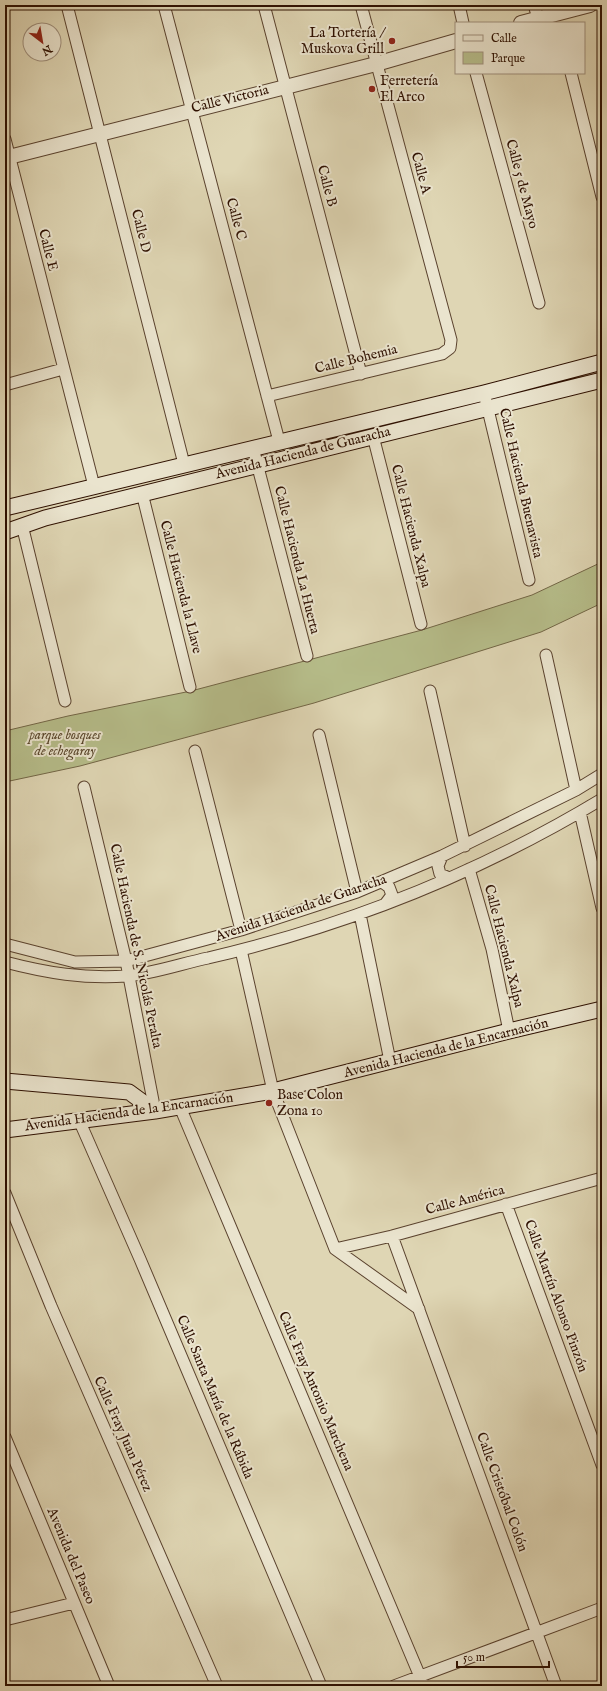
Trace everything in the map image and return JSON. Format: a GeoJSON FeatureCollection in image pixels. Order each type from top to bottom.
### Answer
{"type":"FeatureCollection","features":[{"type":"Feature","properties":{"kind":"main road","name":"Avenida Hacienda de Guaracha"},"geometry":{"type":"LineString","coordinates":[[5,508],[484,393],[602,362]]}},
{"type":"Feature","properties":{"kind":"main road","name":"Avenida Hacienda de Guaracha"},"geometry":{"type":"LineString","coordinates":[[5,532],[45,518],[142,493],[602,380]]}},
{"type":"Feature","properties":{"kind":"main road","name":"Avenida Hacienda de la Encarnación"},"geometry":{"type":"LineString","coordinates":[[5,1130],[155,1111],[273,1091],[508,1031],[602,1009]]}},
{"type":"Feature","properties":{"kind":"main road"},"geometry":{"type":"LineString","coordinates":[[5,1081],[129,1092],[155,1111]]}},
{"type":"Feature","properties":{"kind":"street","name":"Calle D"},"geometry":{"type":"LineString","coordinates":[[67,5],[184,464]]}},
{"type":"Feature","properties":{"kind":"street","name":"Calle C"},"geometry":{"type":"LineString","coordinates":[[164,5],[279,441]]}},
{"type":"Feature","properties":{"kind":"street","name":"Calle B"},"geometry":{"type":"LineString","coordinates":[[264,5],[361,374]]}},
{"type":"Feature","properties":{"kind":"street","name":"Calle A"},"geometry":{"type":"LineString","coordinates":[[361,5],[451,340],[450,348]]}},
{"type":"Feature","properties":{"kind":"street"},"geometry":{"type":"LineString","coordinates":[[459,5],[463,22]]}},
{"type":"Feature","properties":{"kind":"street"},"geometry":{"type":"LineString","coordinates":[[522,22],[536,12],[557,18],[590,5]]}},
{"type":"Feature","properties":{"kind":"street","name":"Calle Victoria"},"geometry":{"type":"LineString","coordinates":[[7,157],[101,134],[192,109],[376,64],[455,42]]}},
{"type":"Feature","properties":{"kind":"street","name":"Calle 5 de Mayo"},"geometry":{"type":"LineString","coordinates":[[476,74],[539,304]]}},
{"type":"Feature","properties":{"kind":"street"},"geometry":{"type":"LineString","coordinates":[[571,74],[602,197]]}},
{"type":"Feature","properties":{"kind":"street","name":"Calle E"},"geometry":{"type":"LineString","coordinates":[[5,139],[7,157],[94,486]]}},
{"type":"Feature","properties":{"kind":"street","name":"Calle Bohemia"},"geometry":{"type":"LineString","coordinates":[[267,396],[442,354],[450,348]]}},
{"type":"Feature","properties":{"kind":"street"},"geometry":{"type":"LineString","coordinates":[[5,384],[63,370]]}},
{"type":"Feature","properties":{"kind":"street","name":"Calle Hacienda Buenavista"},"geometry":{"type":"LineString","coordinates":[[484,393],[528,580]]}},
{"type":"Feature","properties":{"kind":"street","name":"Calle Hacienda Xalpa"},"geometry":{"type":"LineString","coordinates":[[373,436],[421,624]]}},
{"type":"Feature","properties":{"kind":"street","name":"Calle Hacienda La Huerta"},"geometry":{"type":"LineString","coordinates":[[253,448],[306,656]]}},
{"type":"Feature","properties":{"kind":"street","name":"Calle Hacienda la Llave"},"geometry":{"type":"LineString","coordinates":[[142,493],[190,687]]}},
{"type":"Feature","properties":{"kind":"street"},"geometry":{"type":"LineString","coordinates":[[40,499],[45,518]]}},
{"type":"Feature","properties":{"kind":"street"},"geometry":{"type":"LineString","coordinates":[[22,525],[65,702]]}},
{"type":"Feature","properties":{"kind":"street"},"geometry":{"type":"LineString","coordinates":[[546,655],[576,790]]}},
{"type":"Feature","properties":{"kind":"street"},"geometry":{"type":"LineString","coordinates":[[430,691],[465,846]]}},
{"type":"Feature","properties":{"kind":"street"},"geometry":{"type":"LineString","coordinates":[[319,734],[356,892]]}},
{"type":"Feature","properties":{"kind":"street"},"geometry":{"type":"LineString","coordinates":[[195,752],[241,930]]}},
{"type":"Feature","properties":{"kind":"street","name":"Avenida Hacienda de Guaracha"},"geometry":{"type":"LineString","coordinates":[[5,944],[75,962],[126,961],[241,930],[382,882],[465,846],[576,790],[602,774]]}},
{"type":"Feature","properties":{"kind":"street","name":"Calle Hacienda de S. Nicolás Peralta"},"geometry":{"type":"LineString","coordinates":[[84,787],[126,961],[155,1111]]}},
{"type":"Feature","properties":{"kind":"street","name":"Avenida Hacienda de Guaracha"},"geometry":{"type":"LineString","coordinates":[[5,962],[42,971],[82,977],[129,976],[241,950],[360,914],[469,869],[580,812],[602,799]]}},
{"type":"Feature","properties":{"kind":"street"},"geometry":{"type":"LineString","coordinates":[[580,812],[602,908]]}},
{"type":"Feature","properties":{"kind":"street"},"geometry":{"type":"LineString","coordinates":[[442,856],[438,866],[440,874],[447,877]]}},
{"type":"Feature","properties":{"kind":"street","name":"Calle Hacienda Xalpa"},"geometry":{"type":"LineString","coordinates":[[469,869],[492,949],[508,1031]]}},
{"type":"Feature","properties":{"kind":"street"},"geometry":{"type":"LineString","coordinates":[[382,882],[390,887],[392,895],[386,903]]}},
{"type":"Feature","properties":{"kind":"street"},"geometry":{"type":"LineString","coordinates":[[360,914],[390,1061]]}},
{"type":"Feature","properties":{"kind":"street"},"geometry":{"type":"LineString","coordinates":[[241,950],[273,1091],[335,1249],[418,1309]]}},
{"type":"Feature","properties":{"kind":"street","name":"Calle Fray Antonio Marchena"},"geometry":{"type":"LineString","coordinates":[[180,1107],[422,1681]]}},
{"type":"Feature","properties":{"kind":"street","name":"Calle Santa María de la Rábida"},"geometry":{"type":"LineString","coordinates":[[79,1120],[140,1259],[321,1686]]}},
{"type":"Feature","properties":{"kind":"street","name":"Calle América"},"geometry":{"type":"LineString","coordinates":[[335,1249],[392,1236],[602,1178]]}},
{"type":"Feature","properties":{"kind":"street","name":"Calle Fray Juan Pérez"},"geometry":{"type":"LineString","coordinates":[[5,1193],[51,1306],[217,1686]]}},
{"type":"Feature","properties":{"kind":"street","name":"Calle Martín Alonso Pinzón"},"geometry":{"type":"LineString","coordinates":[[506,1204],[602,1465]]}},
{"type":"Feature","properties":{"kind":"street","name":"Calle Cristóbal Colón"},"geometry":{"type":"LineString","coordinates":[[392,1236],[556,1686]]}},
{"type":"Feature","properties":{"kind":"street","name":"Avenida del Paseo"},"geometry":{"type":"LineString","coordinates":[[5,1437],[109,1686]]}},
{"type":"Feature","properties":{"kind":"street"},"geometry":{"type":"LineString","coordinates":[[5,1620],[74,1603]]}},
{"type":"Feature","properties":{"kind":"street"},"geometry":{"type":"LineString","coordinates":[[394,1686],[422,1681],[537,1632],[602,1608]]}},
{"type":"Feature","properties":{"kind":"green space","name":"parque bosques de echegaray"},"geometry":{"type":"Polygon","coordinates":[[[602,562],[602,603],[541,632],[314,703],[80,766],[5,782],[5,731],[68,716],[191,691],[422,630],[532,595],[602,562]]]}},
{"type":"Feature","properties":{"kind":"place","name":"La Tortería / Muskova Grill"},"geometry":{"type":"Point","coordinates":[392,41]}},
{"type":"Feature","properties":{"kind":"place","name":"Ferretería El Arco"},"geometry":{"type":"Point","coordinates":[372,89]}},
{"type":"Feature","properties":{"kind":"place","name":"Base Colon Zona 10"},"geometry":{"type":"Point","coordinates":[269,1103]}}]}
